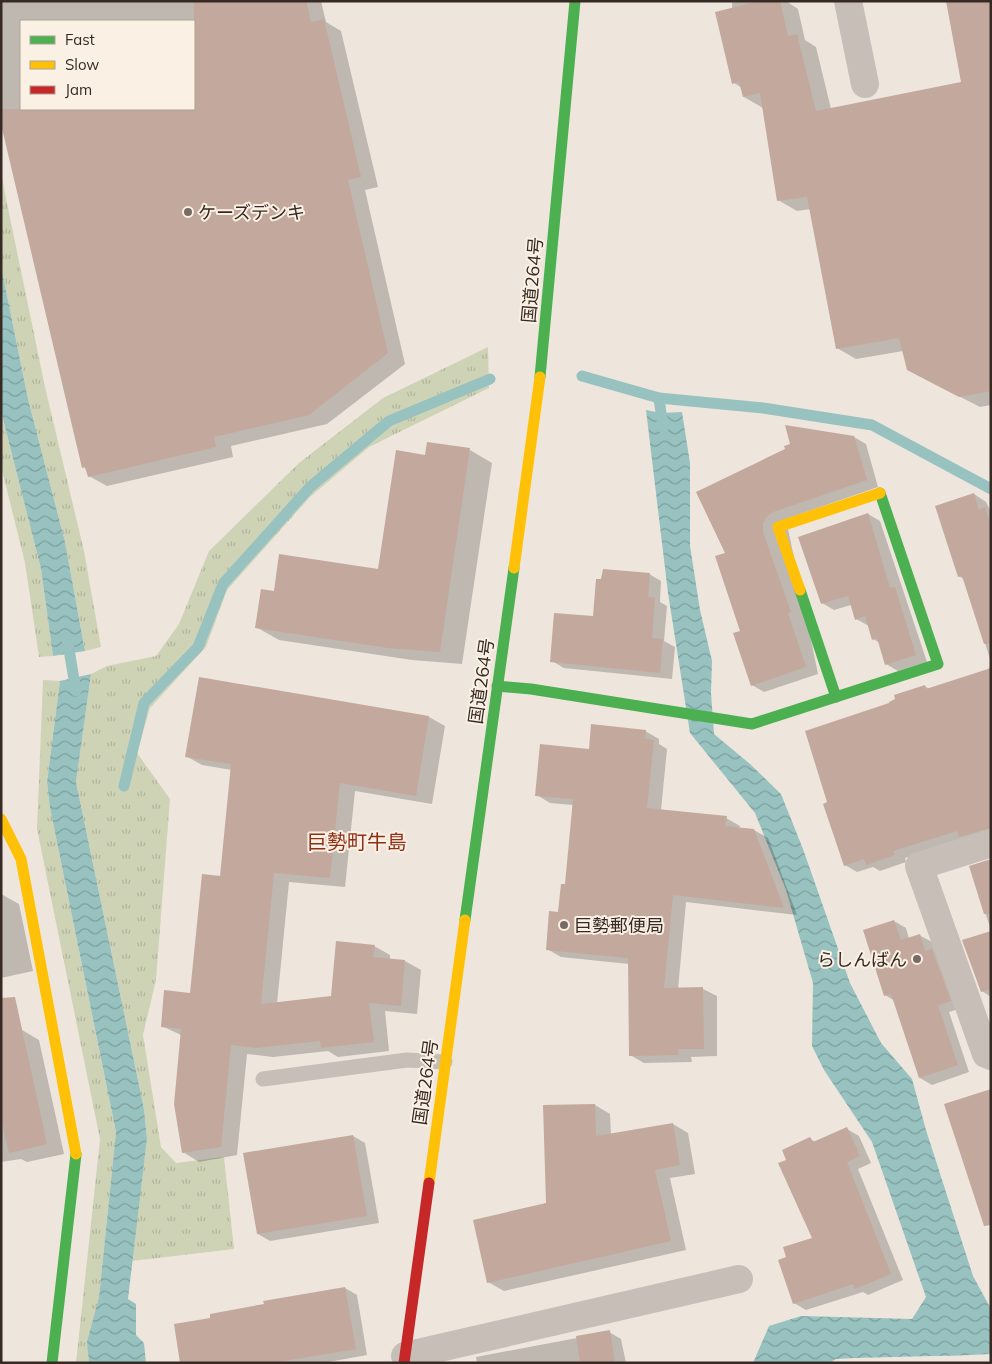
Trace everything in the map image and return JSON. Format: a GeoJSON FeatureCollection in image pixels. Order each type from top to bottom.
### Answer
{"type":"FeatureCollection","features":[{"type":"Feature","properties":{"kind":"main road","name":"国道264号"},"geometry":{"type":"LineString","coordinates":[[404,1359],[542,365],[575,1]]}},
{"type":"Feature","properties":{"kind":"main road"},"geometry":{"type":"LineString","coordinates":[[497,686],[531,689],[752,724],[836,697],[938,664],[880,492],[778,527],[836,697]]}},
{"type":"Feature","properties":{"kind":"main road"},"geometry":{"type":"LineString","coordinates":[[1,819],[21,858],[76,1157],[52,1363]]}},
{"type":"Feature","properties":{"kind":"street"},"geometry":{"type":"LineString","coordinates":[[848,1],[865,84]]}},
{"type":"Feature","properties":{"kind":"street"},"geometry":{"type":"LineString","coordinates":[[991,843],[919,866],[986,1054],[991,1056]]}},
{"type":"Feature","properties":{"kind":"street"},"geometry":{"type":"LineString","coordinates":[[404,1359],[738,1279]]}},
{"type":"Feature","properties":{"kind":"lane"},"geometry":{"type":"LineString","coordinates":[[264,1079],[407,1060],[445,1062]]}},
{"type":"Feature","properties":{"kind":"green space"},"geometry":{"type":"Polygon","coordinates":[[[1,174],[45,387],[84,551],[101,647],[85,651],[65,542],[28,399],[1,266],[1,174]]]}},
{"type":"Feature","properties":{"kind":"green space"},"geometry":{"type":"Polygon","coordinates":[[[488,347],[489,388],[369,447],[310,497],[227,590],[206,647],[150,708],[137,753],[170,799],[156,980],[143,1035],[161,1147],[176,1163],[224,1157],[234,1249],[132,1261],[147,1139],[144,1109],[76,782],[91,674],[107,666],[156,656],[179,624],[209,551],[299,463],[383,398],[488,347]]]}},
{"type":"Feature","properties":{"kind":"green space"},"geometry":{"type":"Polygon","coordinates":[[[1,411],[41,569],[53,656],[39,657],[25,563],[1,466],[1,411]]]}},
{"type":"Feature","properties":{"kind":"green space"},"geometry":{"type":"Polygon","coordinates":[[[43,680],[60,681],[47,782],[50,808],[116,1132],[99,1297],[88,1342],[89,1363],[76,1363],[100,1139],[37,829],[43,680]]]}},
{"type":"Feature","properties":{"kind":"water"},"geometry":{"type":"Polygon","coordinates":[[[1,266],[28,399],[65,542],[85,651],[53,656],[41,569],[1,411],[1,266]]]}},
{"type":"Feature","properties":{"kind":"water"},"geometry":{"type":"Polygon","coordinates":[[[646,410],[661,413],[682,412],[690,463],[690,546],[700,610],[712,661],[711,693],[714,734],[750,764],[781,794],[803,849],[850,983],[881,1043],[912,1079],[926,1130],[973,1276],[991,1309],[991,1354],[836,1359],[829,1363],[753,1363],[769,1326],[801,1316],[912,1319],[926,1297],[872,1142],[824,1070],[812,1046],[813,983],[786,890],[755,813],[690,733],[668,593],[646,410]]]}},
{"type":"Feature","properties":{"kind":"water"},"geometry":{"type":"Polygon","coordinates":[[[91,674],[76,782],[144,1109],[147,1139],[128,1299],[136,1304],[136,1335],[144,1343],[146,1363],[89,1363],[87,1342],[99,1297],[116,1132],[50,808],[47,782],[60,681],[91,674]]]}},
{"type":"Feature","properties":{"kind":"building","name":"ケーズデンキ"},"geometry":{"type":"Polygon","coordinates":[[[194,1],[306,1],[311,22],[324,19],[361,177],[348,180],[388,353],[309,415],[214,437],[216,447],[88,477],[85,467],[82,468],[1,124],[1,109],[195,110],[194,1]]]}},
{"type":"Feature","properties":{"kind":"building"},"geometry":{"type":"Polygon","coordinates":[[[759,1],[780,1],[788,36],[797,34],[816,111],[961,82],[946,1],[991,1],[991,391],[959,397],[907,370],[899,338],[836,349],[807,197],[777,201],[760,93],[743,97],[739,82],[732,84],[715,12],[759,1]]]}},
{"type":"Feature","properties":{"kind":"building"},"geometry":{"type":"Polygon","coordinates":[[[785,425],[854,436],[867,480],[773,512],[766,517],[763,524],[763,532],[791,612],[788,613],[806,667],[751,686],[733,633],[740,631],[715,556],[725,553],[696,492],[785,449],[784,446],[790,444],[785,425]]]}},
{"type":"Feature","properties":{"kind":"building"},"geometry":{"type":"Polygon","coordinates":[[[427,442],[470,448],[440,652],[388,648],[255,628],[261,589],[274,591],[279,554],[378,569],[396,450],[425,455],[427,442]]]}},
{"type":"Feature","properties":{"kind":"building"},"geometry":{"type":"Polygon","coordinates":[[[974,493],[979,510],[985,507],[991,526],[991,643],[984,644],[962,576],[958,577],[935,506],[974,493]]]}},
{"type":"Feature","properties":{"kind":"building"},"geometry":{"type":"Polygon","coordinates":[[[868,513],[890,588],[895,587],[916,655],[885,665],[877,638],[872,640],[865,616],[855,620],[848,596],[821,604],[798,537],[868,513]]]}},
{"type":"Feature","properties":{"kind":"building"},"geometry":{"type":"Polygon","coordinates":[[[603,569],[650,573],[648,597],[655,598],[652,638],[663,639],[660,673],[550,662],[554,613],[593,616],[596,579],[601,579],[603,569]]]}},
{"type":"Feature","properties":{"kind":"building"},"geometry":{"type":"Polygon","coordinates":[[[991,668],[991,828],[959,837],[957,831],[893,851],[895,855],[866,865],[864,859],[844,866],[823,804],[827,802],[805,731],[889,703],[895,699],[894,695],[925,685],[926,689],[991,668]]]}},
{"type":"Feature","properties":{"kind":"building"},"geometry":{"type":"Polygon","coordinates":[[[199,677],[429,716],[416,796],[340,783],[330,878],[274,873],[261,1004],[331,996],[336,941],[375,945],[373,957],[405,960],[401,1006],[369,1003],[374,1042],[321,1048],[320,1041],[256,1048],[231,1045],[221,1147],[182,1153],[174,1104],[181,1029],[161,1027],[164,990],[190,993],[202,874],[220,876],[231,764],[185,757],[199,677]]]}},
{"type":"Feature","properties":{"kind":"building"},"geometry":{"type":"Polygon","coordinates":[[[591,724],[646,730],[645,739],[654,740],[647,808],[727,816],[725,826],[754,829],[784,908],[673,895],[664,988],[703,987],[704,1049],[678,1049],[679,1055],[629,1056],[628,958],[546,950],[549,911],[558,912],[561,884],[565,884],[573,799],[535,796],[540,744],[589,749],[591,724]]]}},
{"type":"Feature","properties":{"kind":"building"},"geometry":{"type":"Polygon","coordinates":[[[991,859],[991,913],[984,914],[969,866],[991,859]]]}},
{"type":"Feature","properties":{"kind":"building"},"geometry":{"type":"Polygon","coordinates":[[[894,920],[901,940],[920,934],[925,951],[932,949],[951,1001],[938,1005],[958,1065],[919,1078],[891,994],[884,996],[863,930],[894,920]]]}},
{"type":"Feature","properties":{"kind":"building"},"geometry":{"type":"Polygon","coordinates":[[[991,931],[991,989],[981,992],[962,940],[991,931]]]}},
{"type":"Feature","properties":{"kind":"building"},"geometry":{"type":"Polygon","coordinates":[[[15,997],[47,1144],[9,1153],[1,1117],[1,998],[15,997]]]}},
{"type":"Feature","properties":{"kind":"building"},"geometry":{"type":"Polygon","coordinates":[[[991,1089],[991,1225],[984,1226],[944,1104],[991,1089]]]}},
{"type":"Feature","properties":{"kind":"building"},"geometry":{"type":"Polygon","coordinates":[[[595,1104],[596,1136],[673,1123],[680,1165],[655,1170],[671,1241],[487,1283],[473,1220],[546,1203],[543,1105],[595,1104]]]}},
{"type":"Feature","properties":{"kind":"building"},"geometry":{"type":"Polygon","coordinates":[[[847,1127],[860,1156],[847,1162],[891,1274],[855,1289],[853,1284],[793,1304],[778,1260],[786,1257],[783,1247],[812,1238],[778,1163],[786,1160],[782,1150],[810,1137],[813,1142],[847,1127]]]}},
{"type":"Feature","properties":{"kind":"building"},"geometry":{"type":"Polygon","coordinates":[[[353,1135],[367,1216],[257,1234],[243,1153],[353,1135]]]}},
{"type":"Feature","properties":{"kind":"building"},"geometry":{"type":"Polygon","coordinates":[[[345,1287],[356,1349],[272,1363],[180,1363],[174,1324],[210,1318],[210,1314],[264,1304],[263,1301],[345,1287]]]}},
{"type":"Feature","properties":{"kind":"building"},"geometry":{"type":"Polygon","coordinates":[[[610,1330],[615,1363],[580,1363],[576,1336],[610,1330]]]}},
{"type":"Feature","properties":{"kind":"waterway"},"geometry":{"type":"LineString","coordinates":[[582,376],[659,398],[763,408],[872,425],[991,489]]}},
{"type":"Feature","properties":{"kind":"waterway"},"geometry":{"type":"LineString","coordinates":[[124,786],[144,703],[198,647],[223,584],[310,487],[389,421],[490,379]]}},
{"type":"Feature","properties":{"kind":"waterway"},"geometry":{"type":"LineString","coordinates":[[659,398],[663,428]]}},
{"type":"Feature","properties":{"kind":"waterway"},"geometry":{"type":"LineString","coordinates":[[67,638],[76,691]]}},
{"type":"Feature","properties":{"kind":"traffic: fast"},"geometry":{"type":"LineString","coordinates":[[540,377],[575,1]]}},
{"type":"Feature","properties":{"kind":"traffic: fast"},"geometry":{"type":"LineString","coordinates":[[497,686],[531,689],[752,724],[938,664],[880,493]]}},
{"type":"Feature","properties":{"kind":"traffic: fast"},"geometry":{"type":"LineString","coordinates":[[465,920],[514,568]]}},
{"type":"Feature","properties":{"kind":"traffic: fast"},"geometry":{"type":"LineString","coordinates":[[800,590],[836,697]]}},
{"type":"Feature","properties":{"kind":"traffic: fast"},"geometry":{"type":"LineString","coordinates":[[52,1363],[76,1154]]}},
{"type":"Feature","properties":{"kind":"traffic: slow"},"geometry":{"type":"LineString","coordinates":[[514,568],[540,377]]}},
{"type":"Feature","properties":{"kind":"traffic: slow"},"geometry":{"type":"LineString","coordinates":[[800,590],[778,527],[880,493]]}},
{"type":"Feature","properties":{"kind":"traffic: slow"},"geometry":{"type":"LineString","coordinates":[[1,819],[21,859],[76,1154]]}},
{"type":"Feature","properties":{"kind":"traffic: slow"},"geometry":{"type":"LineString","coordinates":[[429,1183],[465,920]]}},
{"type":"Feature","properties":{"kind":"traffic: jam"},"geometry":{"type":"LineString","coordinates":[[404,1363],[429,1183]]}},
{"type":"Feature","properties":{"kind":"place","name":"ケーズデンキ"},"geometry":{"type":"Point","coordinates":[188,212]}},
{"type":"Feature","properties":{"kind":"place","name":"巨勢郵便局"},"geometry":{"type":"Point","coordinates":[564,925]}},
{"type":"Feature","properties":{"kind":"place","name":"らしんばん"},"geometry":{"type":"Point","coordinates":[917,959]}},
{"type":"Feature","properties":{"kind":"district","name":"巨勢町牛島"},"geometry":{"type":"Point","coordinates":[357,841]}}]}
